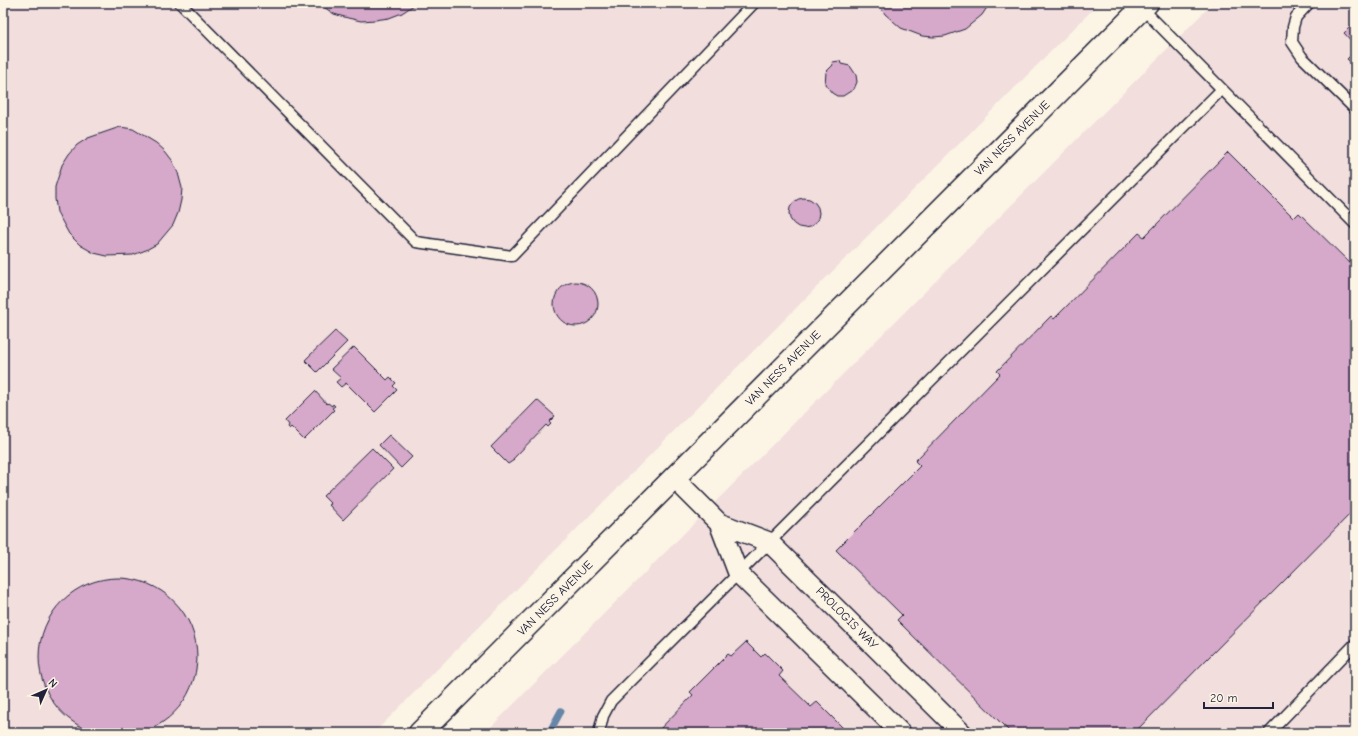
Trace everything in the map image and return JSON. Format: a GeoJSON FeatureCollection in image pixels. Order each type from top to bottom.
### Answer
{"type":"FeatureCollection","features":[{"type":"Feature","properties":{"kind":"main road","name":"VAN NESS AVENUE"},"geometry":{"type":"LineString","coordinates":[[420,733],[1144,6]]}},
{"type":"Feature","properties":{"kind":"street","name":"PROLOGIS WAY"},"geometry":{"type":"LineString","coordinates":[[674,478],[719,523],[769,542],[962,733]]}},
{"type":"Feature","properties":{"kind":"street","name":"PROLOGIS WAY"},"geometry":{"type":"LineString","coordinates":[[719,523],[738,573],[901,733]]}},
{"type":"Feature","properties":{"kind":"lane"},"geometry":{"type":"LineString","coordinates":[[180,3],[416,242],[512,256],[754,3]]}},
{"type":"Feature","properties":{"kind":"lane"},"geometry":{"type":"LineString","coordinates":[[1309,3],[1296,16],[1293,27],[1292,42],[1302,57],[1355,109]]}},
{"type":"Feature","properties":{"kind":"lane"},"geometry":{"type":"LineString","coordinates":[[1144,6],[1222,89],[1355,224]]}},
{"type":"Feature","properties":{"kind":"lane"},"geometry":{"type":"LineString","coordinates":[[599,733],[603,716],[611,701],[1222,89]]}},
{"type":"Feature","properties":{"kind":"lane"},"geometry":{"type":"LineString","coordinates":[[1269,733],[1355,644]]}},
{"type":"Feature","properties":{"kind":"shaded area"},"geometry":{"type":"Polygon","coordinates":[[[3,3],[1099,3],[374,733],[3,733],[3,3]]]}},
{"type":"Feature","properties":{"kind":"shaded area"},"geometry":{"type":"Polygon","coordinates":[[[1213,3],[1355,3],[1355,733],[485,733],[1213,3]]]}},
{"type":"Feature","properties":{"kind":"building"},"geometry":{"type":"Polygon","coordinates":[[[318,3],[417,3],[402,13],[389,18],[361,21],[334,14],[318,3]]]}},
{"type":"Feature","properties":{"kind":"building"},"geometry":{"type":"Polygon","coordinates":[[[878,3],[990,3],[982,15],[965,29],[945,36],[933,37],[922,36],[901,28],[885,14],[878,3]]]}},
{"type":"Feature","properties":{"kind":"building"},"geometry":{"type":"Polygon","coordinates":[[[1355,22],[1355,45],[1344,33],[1355,22]]]}},
{"type":"Feature","properties":{"kind":"building"},"geometry":{"type":"Polygon","coordinates":[[[1355,51],[1355,66],[1347,59],[1355,51]]]}},
{"type":"Feature","properties":{"kind":"building"},"geometry":{"type":"Polygon","coordinates":[[[840,61],[841,64],[850,66],[856,75],[857,82],[854,89],[843,96],[837,96],[832,93],[825,84],[826,72],[833,65],[832,62],[840,61]]]}},
{"type":"Feature","properties":{"kind":"building"},"geometry":{"type":"Polygon","coordinates":[[[120,127],[133,129],[156,143],[165,151],[172,160],[178,173],[182,188],[181,200],[173,225],[157,244],[133,255],[107,256],[94,253],[80,245],[69,234],[57,212],[55,187],[62,165],[77,145],[88,138],[120,127]]]}},
{"type":"Feature","properties":{"kind":"building"},"geometry":{"type":"Polygon","coordinates":[[[1228,152],[1294,218],[1299,213],[1355,268],[1355,509],[1134,733],[1011,733],[897,620],[902,615],[836,550],[920,466],[915,461],[1000,374],[997,371],[1051,316],[1054,319],[1139,233],[1144,237],[1228,152]]]}},
{"type":"Feature","properties":{"kind":"building"},"geometry":{"type":"Polygon","coordinates":[[[804,198],[815,202],[819,213],[815,224],[804,228],[793,224],[789,213],[793,202],[804,198]]]}},
{"type":"Feature","properties":{"kind":"building"},"geometry":{"type":"Polygon","coordinates":[[[576,282],[588,286],[594,292],[598,304],[594,316],[588,322],[576,326],[564,322],[558,316],[554,304],[558,292],[564,286],[576,282]]]}},
{"type":"Feature","properties":{"kind":"building"},"geometry":{"type":"Polygon","coordinates":[[[335,331],[347,342],[317,372],[305,360],[335,331]]]}},
{"type":"Feature","properties":{"kind":"building"},"geometry":{"type":"Polygon","coordinates":[[[354,347],[387,380],[390,377],[396,383],[393,386],[397,390],[375,412],[346,383],[341,387],[336,382],[341,378],[331,369],[354,347]]]}},
{"type":"Feature","properties":{"kind":"building"},"geometry":{"type":"Polygon","coordinates":[[[315,391],[327,404],[328,403],[332,406],[333,404],[335,406],[332,408],[334,410],[304,440],[291,427],[289,429],[287,427],[288,425],[285,421],[315,391]]]}},
{"type":"Feature","properties":{"kind":"building"},"geometry":{"type":"Polygon","coordinates":[[[537,400],[555,416],[549,422],[551,424],[548,427],[546,425],[513,459],[514,460],[508,464],[491,447],[537,400]]]}},
{"type":"Feature","properties":{"kind":"building"},"geometry":{"type":"Polygon","coordinates":[[[389,435],[412,457],[401,468],[379,445],[389,435]]]}},
{"type":"Feature","properties":{"kind":"building"},"geometry":{"type":"Polygon","coordinates":[[[372,448],[393,469],[343,520],[323,496],[372,448]]]}},
{"type":"Feature","properties":{"kind":"building"},"geometry":{"type":"Polygon","coordinates":[[[126,578],[141,581],[155,587],[174,601],[184,613],[194,634],[197,657],[194,680],[184,701],[174,713],[162,723],[141,733],[126,736],[110,736],[95,733],[74,723],[62,713],[52,701],[42,680],[40,672],[39,649],[42,634],[52,613],[62,601],[74,591],[95,581],[103,579],[126,578]]]}},
{"type":"Feature","properties":{"kind":"building"},"geometry":{"type":"Polygon","coordinates":[[[746,642],[761,657],[765,653],[783,671],[779,676],[811,707],[817,702],[848,733],[656,733],[693,695],[690,692],[728,654],[731,656],[746,642]]]}},
{"type":"Feature","properties":{"kind":"waterway"},"geometry":{"type":"LineString","coordinates":[[549,733],[561,711]]}}]}
